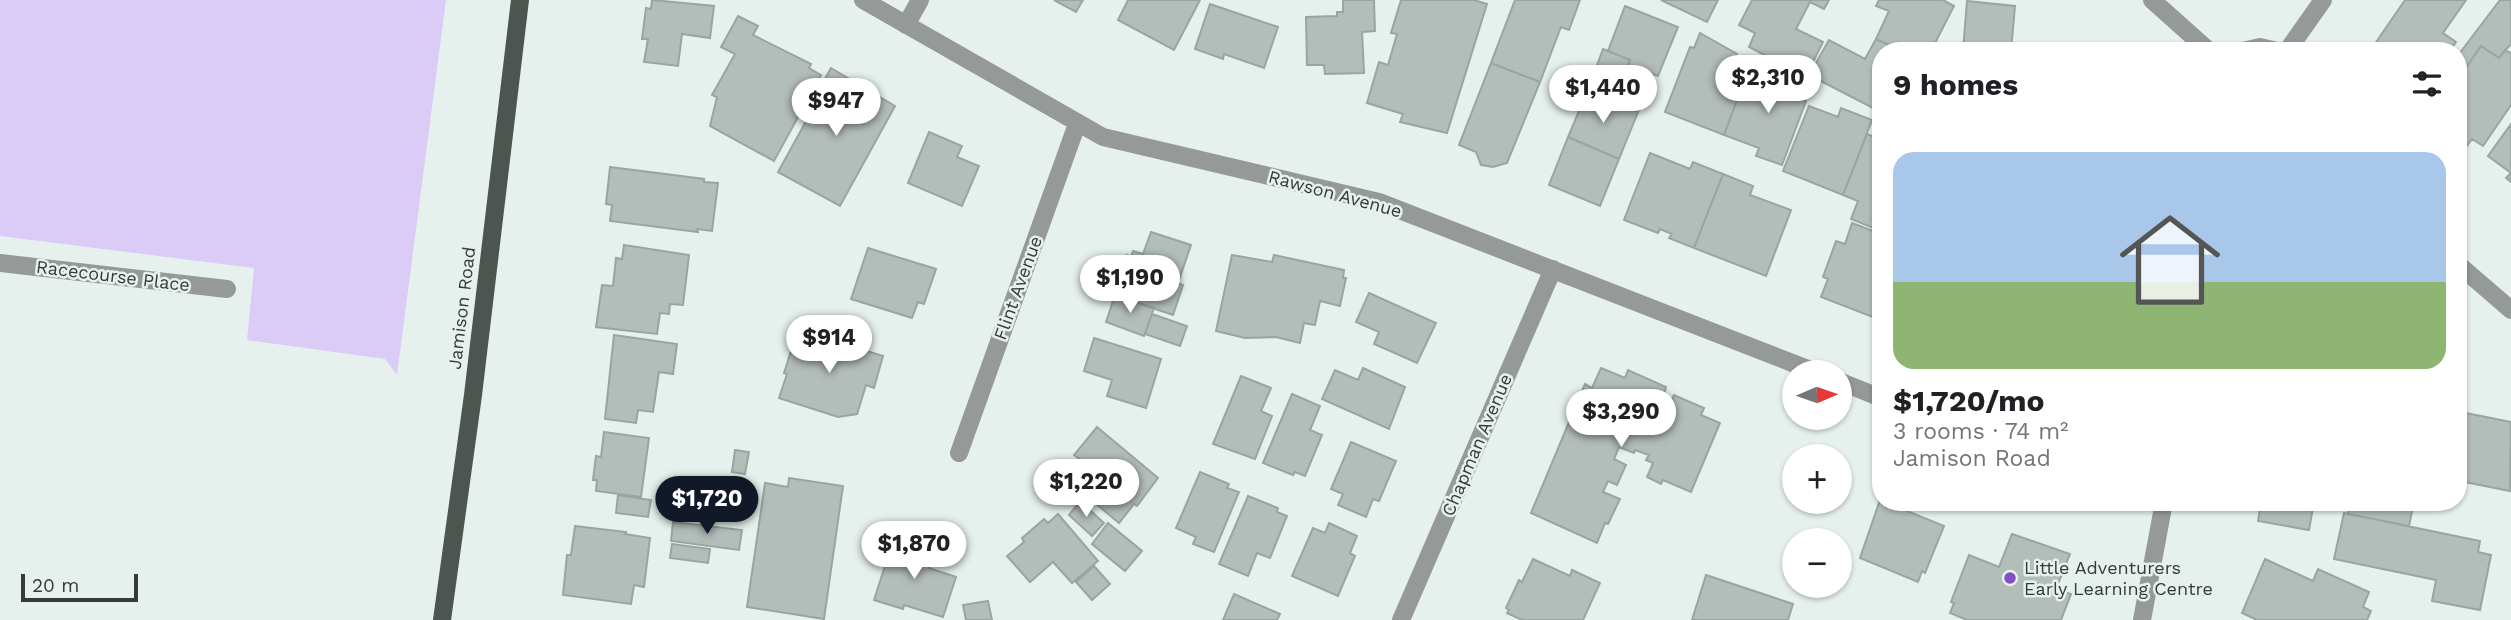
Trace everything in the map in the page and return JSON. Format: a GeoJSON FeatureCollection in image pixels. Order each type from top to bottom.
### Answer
{"type":"FeatureCollection","features":[{"type":"Feature","properties":{"kind":"main road","name":"Jamison Road"},"geometry":{"type":"LineString","coordinates":[[442,620],[473,395],[520,0]]}},
{"type":"Feature","properties":{"kind":"street","name":"Rawson Avenue"},"geometry":{"type":"LineString","coordinates":[[863,0],[1103,137],[1379,202],[1785,360]]}},
{"type":"Feature","properties":{"kind":"street"},"geometry":{"type":"LineString","coordinates":[[906,25],[920,0]]}},
{"type":"Feature","properties":{"kind":"street"},"geometry":{"type":"LineString","coordinates":[[2151,0],[2199,42]]}},
{"type":"Feature","properties":{"kind":"street"},"geometry":{"type":"LineString","coordinates":[[2293,42],[2323,0]]}},
{"type":"Feature","properties":{"kind":"street","name":"Flint Avenue"},"geometry":{"type":"LineString","coordinates":[[958,453],[1077,124]]}},
{"type":"Feature","properties":{"kind":"street","name":"Racecourse Place"},"geometry":{"type":"LineString","coordinates":[[0,263],[227,289]]}},
{"type":"Feature","properties":{"kind":"street","name":"Chapman Avenue"},"geometry":{"type":"LineString","coordinates":[[1401,620],[1553,270]]}},
{"type":"Feature","properties":{"kind":"street"},"geometry":{"type":"LineString","coordinates":[[2467,272],[2511,310]]}},
{"type":"Feature","properties":{"kind":"street"},"geometry":{"type":"LineString","coordinates":[[1852,386],[1872,394]]}},
{"type":"Feature","properties":{"kind":"street"},"geometry":{"type":"LineString","coordinates":[[2143,620],[2158,511]]}},
{"type":"Feature","properties":{"kind":"shaded area"},"geometry":{"type":"Polygon","coordinates":[[[0,0],[446,0],[397,375],[385,359],[247,340],[254,268],[0,236],[0,0]]]}},
{"type":"Feature","properties":{"kind":"building"},"geometry":{"type":"Polygon","coordinates":[[[652,0],[714,6],[710,38],[682,34],[678,66],[644,62],[648,39],[642,39],[646,8],[651,9],[652,0]]]}},
{"type":"Feature","properties":{"kind":"building"},"geometry":{"type":"Polygon","coordinates":[[[1054,0],[1083,0],[1076,12],[1054,0]]]}},
{"type":"Feature","properties":{"kind":"building"},"geometry":{"type":"Polygon","coordinates":[[[1128,0],[1200,0],[1174,50],[1118,20],[1128,0]]]}},
{"type":"Feature","properties":{"kind":"building"},"geometry":{"type":"Polygon","coordinates":[[[1343,0],[1374,0],[1375,31],[1362,32],[1364,73],[1325,74],[1324,65],[1307,65],[1306,17],[1337,16],[1337,12],[1343,12],[1343,0]]]}},
{"type":"Feature","properties":{"kind":"building"},"geometry":{"type":"Polygon","coordinates":[[[1401,0],[1474,0],[1487,4],[1447,133],[1400,122],[1403,114],[1367,103],[1379,62],[1388,65],[1397,34],[1391,33],[1401,0]]]}},
{"type":"Feature","properties":{"kind":"building"},"geometry":{"type":"Polygon","coordinates":[[[1515,0],[1580,0],[1569,30],[1561,27],[1540,82],[1491,63],[1515,0]]]}},
{"type":"Feature","properties":{"kind":"building"},"geometry":{"type":"Polygon","coordinates":[[[1661,0],[1718,0],[1707,22],[1661,0]]]}},
{"type":"Feature","properties":{"kind":"building"},"geometry":{"type":"Polygon","coordinates":[[[1752,0],[1829,0],[1824,9],[1810,2],[1796,29],[1823,42],[1806,76],[1749,47],[1755,33],[1739,25],[1752,0]]]}},
{"type":"Feature","properties":{"kind":"building"},"geometry":{"type":"Polygon","coordinates":[[[1879,0],[1943,0],[1954,6],[1936,42],[1882,42],[1876,39],[1889,11],[1876,6],[1879,0]]]}},
{"type":"Feature","properties":{"kind":"building"},"geometry":{"type":"Polygon","coordinates":[[[2405,0],[2466,0],[2443,33],[2456,42],[2376,42],[2405,0]]]}},
{"type":"Feature","properties":{"kind":"building"},"geometry":{"type":"Polygon","coordinates":[[[2500,0],[2511,0],[2511,44],[2499,58],[2481,46],[2467,66],[2467,43],[2500,0]]]}},
{"type":"Feature","properties":{"kind":"building"},"geometry":{"type":"Polygon","coordinates":[[[1967,1],[2015,6],[2012,42],[1964,42],[1967,1]]]}},
{"type":"Feature","properties":{"kind":"building"},"geometry":{"type":"Polygon","coordinates":[[[1210,4],[1278,27],[1264,68],[1224,54],[1223,59],[1195,49],[1210,4]]]}},
{"type":"Feature","properties":{"kind":"building"},"geometry":{"type":"Polygon","coordinates":[[[1625,6],[1678,27],[1658,76],[1628,65],[1630,60],[1608,51],[1625,6]]]}},
{"type":"Feature","properties":{"kind":"building"},"geometry":{"type":"Polygon","coordinates":[[[738,16],[758,26],[753,35],[811,64],[809,68],[821,75],[774,161],[710,126],[717,97],[712,95],[735,54],[721,47],[738,16]]]}},
{"type":"Feature","properties":{"kind":"building"},"geometry":{"type":"Polygon","coordinates":[[[1700,33],[1737,54],[1732,68],[1747,73],[1724,135],[1665,112],[1690,47],[1694,48],[1700,33]]]}},
{"type":"Feature","properties":{"kind":"building"},"geometry":{"type":"Polygon","coordinates":[[[1829,40],[1865,59],[1872,46],[1872,107],[1809,75],[1829,40]]]}},
{"type":"Feature","properties":{"kind":"building"},"geometry":{"type":"Polygon","coordinates":[[[2481,46],[2499,58],[2505,50],[2511,53],[2511,105],[2483,146],[2472,139],[2467,146],[2467,66],[2481,46]]]}},
{"type":"Feature","properties":{"kind":"building"},"geometry":{"type":"Polygon","coordinates":[[[1603,49],[1630,60],[1628,65],[1653,75],[1638,112],[1587,92],[1603,49]]]}},
{"type":"Feature","properties":{"kind":"building"},"geometry":{"type":"Polygon","coordinates":[[[1491,63],[1540,82],[1507,163],[1493,167],[1481,165],[1476,152],[1459,145],[1491,63]]]}},
{"type":"Feature","properties":{"kind":"building"},"geometry":{"type":"Polygon","coordinates":[[[831,68],[895,106],[840,206],[778,172],[815,105],[812,103],[831,68]]]}},
{"type":"Feature","properties":{"kind":"building"},"geometry":{"type":"Polygon","coordinates":[[[1773,70],[1805,83],[1799,98],[1806,101],[1782,165],[1756,156],[1759,148],[1724,135],[1747,73],[1752,75],[1750,79],[1767,86],[1773,70]]]}},
{"type":"Feature","properties":{"kind":"building"},"geometry":{"type":"Polygon","coordinates":[[[1587,92],[1638,112],[1619,159],[1568,137],[1587,92]]]}},
{"type":"Feature","properties":{"kind":"building"},"geometry":{"type":"Polygon","coordinates":[[[1809,106],[1838,117],[1841,108],[1872,120],[1843,195],[1783,171],[1809,106]]]}},
{"type":"Feature","properties":{"kind":"building"},"geometry":{"type":"Polygon","coordinates":[[[2511,124],[2511,173],[2488,156],[2511,124]]]}},
{"type":"Feature","properties":{"kind":"building"},"geometry":{"type":"Polygon","coordinates":[[[929,132],[962,146],[957,157],[979,166],[962,206],[908,183],[929,132]]]}},
{"type":"Feature","properties":{"kind":"building"},"geometry":{"type":"Polygon","coordinates":[[[1867,134],[1872,136],[1872,227],[1851,219],[1858,201],[1843,195],[1867,134]]]}},
{"type":"Feature","properties":{"kind":"building"},"geometry":{"type":"Polygon","coordinates":[[[1568,137],[1619,159],[1600,206],[1549,185],[1568,137]]]}},
{"type":"Feature","properties":{"kind":"building"},"geometry":{"type":"Polygon","coordinates":[[[1650,153],[1690,169],[1693,162],[1723,174],[1694,248],[1669,238],[1672,234],[1660,229],[1658,233],[1624,220],[1650,153]]]}},
{"type":"Feature","properties":{"kind":"building"},"geometry":{"type":"Polygon","coordinates":[[[610,167],[718,183],[712,231],[697,229],[698,232],[610,221],[612,205],[606,204],[610,167]]]}},
{"type":"Feature","properties":{"kind":"building"},"geometry":{"type":"Polygon","coordinates":[[[1723,174],[1753,186],[1750,195],[1791,210],[1766,276],[1694,248],[1723,174]]]}},
{"type":"Feature","properties":{"kind":"building"},"geometry":{"type":"Polygon","coordinates":[[[1852,223],[1872,231],[1872,317],[1821,297],[1828,279],[1823,277],[1836,241],[1845,244],[1852,223]]]}},
{"type":"Feature","properties":{"kind":"building"},"geometry":{"type":"Polygon","coordinates":[[[1151,232],[1191,245],[1178,283],[1183,285],[1173,315],[1114,295],[1127,255],[1131,257],[1133,251],[1143,254],[1151,232]]]}},
{"type":"Feature","properties":{"kind":"building"},"geometry":{"type":"Polygon","coordinates":[[[624,245],[689,255],[683,305],[670,304],[669,314],[660,313],[657,334],[596,327],[602,285],[613,286],[616,258],[622,259],[624,245]]]}},
{"type":"Feature","properties":{"kind":"building"},"geometry":{"type":"Polygon","coordinates":[[[868,248],[936,269],[924,304],[918,302],[912,318],[851,299],[868,248]]]}},
{"type":"Feature","properties":{"kind":"building"},"geometry":{"type":"Polygon","coordinates":[[[1232,255],[1272,262],[1274,255],[1344,270],[1343,278],[1346,278],[1340,306],[1320,301],[1315,325],[1304,323],[1300,343],[1276,337],[1245,338],[1216,331],[1232,255]]]}},
{"type":"Feature","properties":{"kind":"building"},"geometry":{"type":"Polygon","coordinates":[[[1369,293],[1436,323],[1417,363],[1374,344],[1379,332],[1356,322],[1369,293]]]}},
{"type":"Feature","properties":{"kind":"building"},"geometry":{"type":"Polygon","coordinates":[[[1115,295],[1154,308],[1144,336],[1106,322],[1115,295]]]}},
{"type":"Feature","properties":{"kind":"building"},"geometry":{"type":"Polygon","coordinates":[[[1152,314],[1187,326],[1180,346],[1145,334],[1152,314]]]}},
{"type":"Feature","properties":{"kind":"building"},"geometry":{"type":"Polygon","coordinates":[[[797,332],[883,356],[874,388],[866,385],[857,414],[838,417],[779,398],[797,332]]]}},
{"type":"Feature","properties":{"kind":"building"},"geometry":{"type":"Polygon","coordinates":[[[614,335],[677,344],[673,374],[659,372],[653,412],[638,410],[636,423],[605,419],[614,335]]]}},
{"type":"Feature","properties":{"kind":"building"},"geometry":{"type":"Polygon","coordinates":[[[1094,338],[1161,359],[1146,408],[1107,396],[1112,380],[1084,371],[1094,338]]]}},
{"type":"Feature","properties":{"kind":"building"},"geometry":{"type":"Polygon","coordinates":[[[1363,368],[1405,387],[1389,429],[1322,399],[1335,370],[1358,380],[1363,368]]]}},
{"type":"Feature","properties":{"kind":"building"},"geometry":{"type":"Polygon","coordinates":[[[1601,368],[1625,378],[1628,370],[1666,387],[1661,404],[1668,407],[1674,395],[1704,408],[1701,415],[1720,423],[1691,492],[1663,480],[1661,484],[1647,477],[1653,463],[1646,460],[1649,455],[1619,447],[1614,459],[1626,465],[1617,485],[1608,481],[1603,492],[1620,499],[1608,524],[1605,523],[1597,543],[1531,513],[1585,384],[1592,388],[1601,368]]]}},
{"type":"Feature","properties":{"kind":"building"},"geometry":{"type":"Polygon","coordinates":[[[1241,376],[1271,388],[1261,411],[1272,416],[1255,459],[1213,444],[1241,376]]]}},
{"type":"Feature","properties":{"kind":"building"},"geometry":{"type":"Polygon","coordinates":[[[1292,394],[1320,406],[1310,430],[1322,435],[1305,476],[1295,472],[1293,475],[1263,463],[1292,394]]]}},
{"type":"Feature","properties":{"kind":"building"},"geometry":{"type":"Polygon","coordinates":[[[2467,413],[2511,422],[2510,491],[2467,483],[2467,413]]]}},
{"type":"Feature","properties":{"kind":"building"},"geometry":{"type":"Polygon","coordinates":[[[1097,427],[1158,478],[1137,506],[1134,504],[1119,523],[1071,483],[1086,464],[1074,455],[1097,427]]]}},
{"type":"Feature","properties":{"kind":"building"},"geometry":{"type":"Polygon","coordinates":[[[604,432],[649,438],[641,497],[596,491],[597,480],[593,480],[596,456],[601,457],[604,432]]]}},
{"type":"Feature","properties":{"kind":"building"},"geometry":{"type":"Polygon","coordinates":[[[1351,442],[1396,461],[1379,501],[1373,499],[1366,517],[1338,505],[1343,494],[1331,489],[1351,442]]]}},
{"type":"Feature","properties":{"kind":"building"},"geometry":{"type":"Polygon","coordinates":[[[735,450],[749,452],[745,474],[732,472],[735,450]]]}},
{"type":"Feature","properties":{"kind":"building"},"geometry":{"type":"Polygon","coordinates":[[[1200,472],[1229,484],[1227,488],[1239,492],[1214,552],[1193,544],[1196,537],[1176,528],[1200,472]]]}},
{"type":"Feature","properties":{"kind":"building"},"geometry":{"type":"Polygon","coordinates":[[[789,478],[843,486],[824,619],[747,607],[765,483],[788,487],[789,478]]]}},
{"type":"Feature","properties":{"kind":"building"},"geometry":{"type":"Polygon","coordinates":[[[618,495],[651,500],[648,517],[616,513],[618,495]]]}},
{"type":"Feature","properties":{"kind":"building"},"geometry":{"type":"Polygon","coordinates":[[[1248,496],[1278,508],[1277,512],[1287,516],[1270,558],[1257,553],[1248,576],[1219,564],[1248,496]]]}},
{"type":"Feature","properties":{"kind":"building"},"geometry":{"type":"Polygon","coordinates":[[[1080,501],[1104,523],[1092,536],[1069,515],[1080,501]]]}},
{"type":"Feature","properties":{"kind":"building"},"geometry":{"type":"Polygon","coordinates":[[[1876,511],[1907,511],[1944,526],[1925,573],[1922,571],[1918,582],[1860,558],[1876,511]]]}},
{"type":"Feature","properties":{"kind":"building"},"geometry":{"type":"Polygon","coordinates":[[[2260,511],[2312,511],[2309,530],[2258,521],[2260,511]]]}},
{"type":"Feature","properties":{"kind":"building"},"geometry":{"type":"Polygon","coordinates":[[[2348,511],[2412,511],[2409,526],[2348,514],[2348,511]]]}},
{"type":"Feature","properties":{"kind":"building"},"geometry":{"type":"Polygon","coordinates":[[[2344,513],[2480,541],[2478,552],[2491,555],[2480,610],[2432,601],[2436,580],[2334,559],[2344,513]]]}},
{"type":"Feature","properties":{"kind":"building"},"geometry":{"type":"Polygon","coordinates":[[[1058,514],[1098,561],[1072,583],[1053,562],[1030,582],[1007,556],[1024,542],[1022,538],[1044,519],[1048,523],[1058,514]]]}},
{"type":"Feature","properties":{"kind":"building"},"geometry":{"type":"Polygon","coordinates":[[[673,522],[742,530],[739,550],[671,541],[673,522]]]}},
{"type":"Feature","properties":{"kind":"building"},"geometry":{"type":"Polygon","coordinates":[[[1108,523],[1142,551],[1125,571],[1092,544],[1108,523]]]}},
{"type":"Feature","properties":{"kind":"building"},"geometry":{"type":"Polygon","coordinates":[[[1329,523],[1357,536],[1350,553],[1355,556],[1338,596],[1292,576],[1313,528],[1325,533],[1329,523]]]}},
{"type":"Feature","properties":{"kind":"building"},"geometry":{"type":"Polygon","coordinates":[[[575,526],[626,532],[625,534],[650,538],[644,587],[634,585],[631,604],[563,595],[567,555],[571,555],[575,526]]]}},
{"type":"Feature","properties":{"kind":"building","name":"Little Adventurers Early Learning Centre"},"geometry":{"type":"Polygon","coordinates":[[[2012,534],[2070,554],[2056,589],[2071,594],[2061,620],[1967,620],[1950,613],[1954,603],[1951,602],[1969,555],[1999,567],[2012,534]]]}},
{"type":"Feature","properties":{"kind":"building"},"geometry":{"type":"Polygon","coordinates":[[[893,541],[934,554],[929,568],[956,577],[943,617],[904,605],[903,609],[874,600],[893,541]]]}},
{"type":"Feature","properties":{"kind":"building"},"geometry":{"type":"Polygon","coordinates":[[[672,544],[710,549],[708,563],[670,558],[672,544]]]}},
{"type":"Feature","properties":{"kind":"building"},"geometry":{"type":"Polygon","coordinates":[[[1533,559],[1570,576],[1572,570],[1600,583],[1583,620],[1522,620],[1507,613],[1509,610],[1506,608],[1519,580],[1522,582],[1533,559]]]}},
{"type":"Feature","properties":{"kind":"building"},"geometry":{"type":"Polygon","coordinates":[[[2265,559],[2313,581],[2318,569],[2369,592],[2363,607],[2371,611],[2367,620],[2257,620],[2242,613],[2265,559]]]}},
{"type":"Feature","properties":{"kind":"building"},"geometry":{"type":"Polygon","coordinates":[[[1094,566],[1110,584],[1092,600],[1076,582],[1094,566]]]}},
{"type":"Feature","properties":{"kind":"building"},"geometry":{"type":"Polygon","coordinates":[[[1706,575],[1793,604],[1788,620],[1692,620],[1706,575]]]}},
{"type":"Feature","properties":{"kind":"building"},"geometry":{"type":"Polygon","coordinates":[[[1234,594],[1280,614],[1277,620],[1223,620],[1234,594]]]}},
{"type":"Feature","properties":{"kind":"building"},"geometry":{"type":"Polygon","coordinates":[[[988,601],[992,620],[966,620],[963,605],[988,601]]]}},
{"type":"Feature","properties":{"kind":"place","name":"Little Adventurers Early Learning Centre"},"geometry":{"type":"Point","coordinates":[2010,578]}}]}
